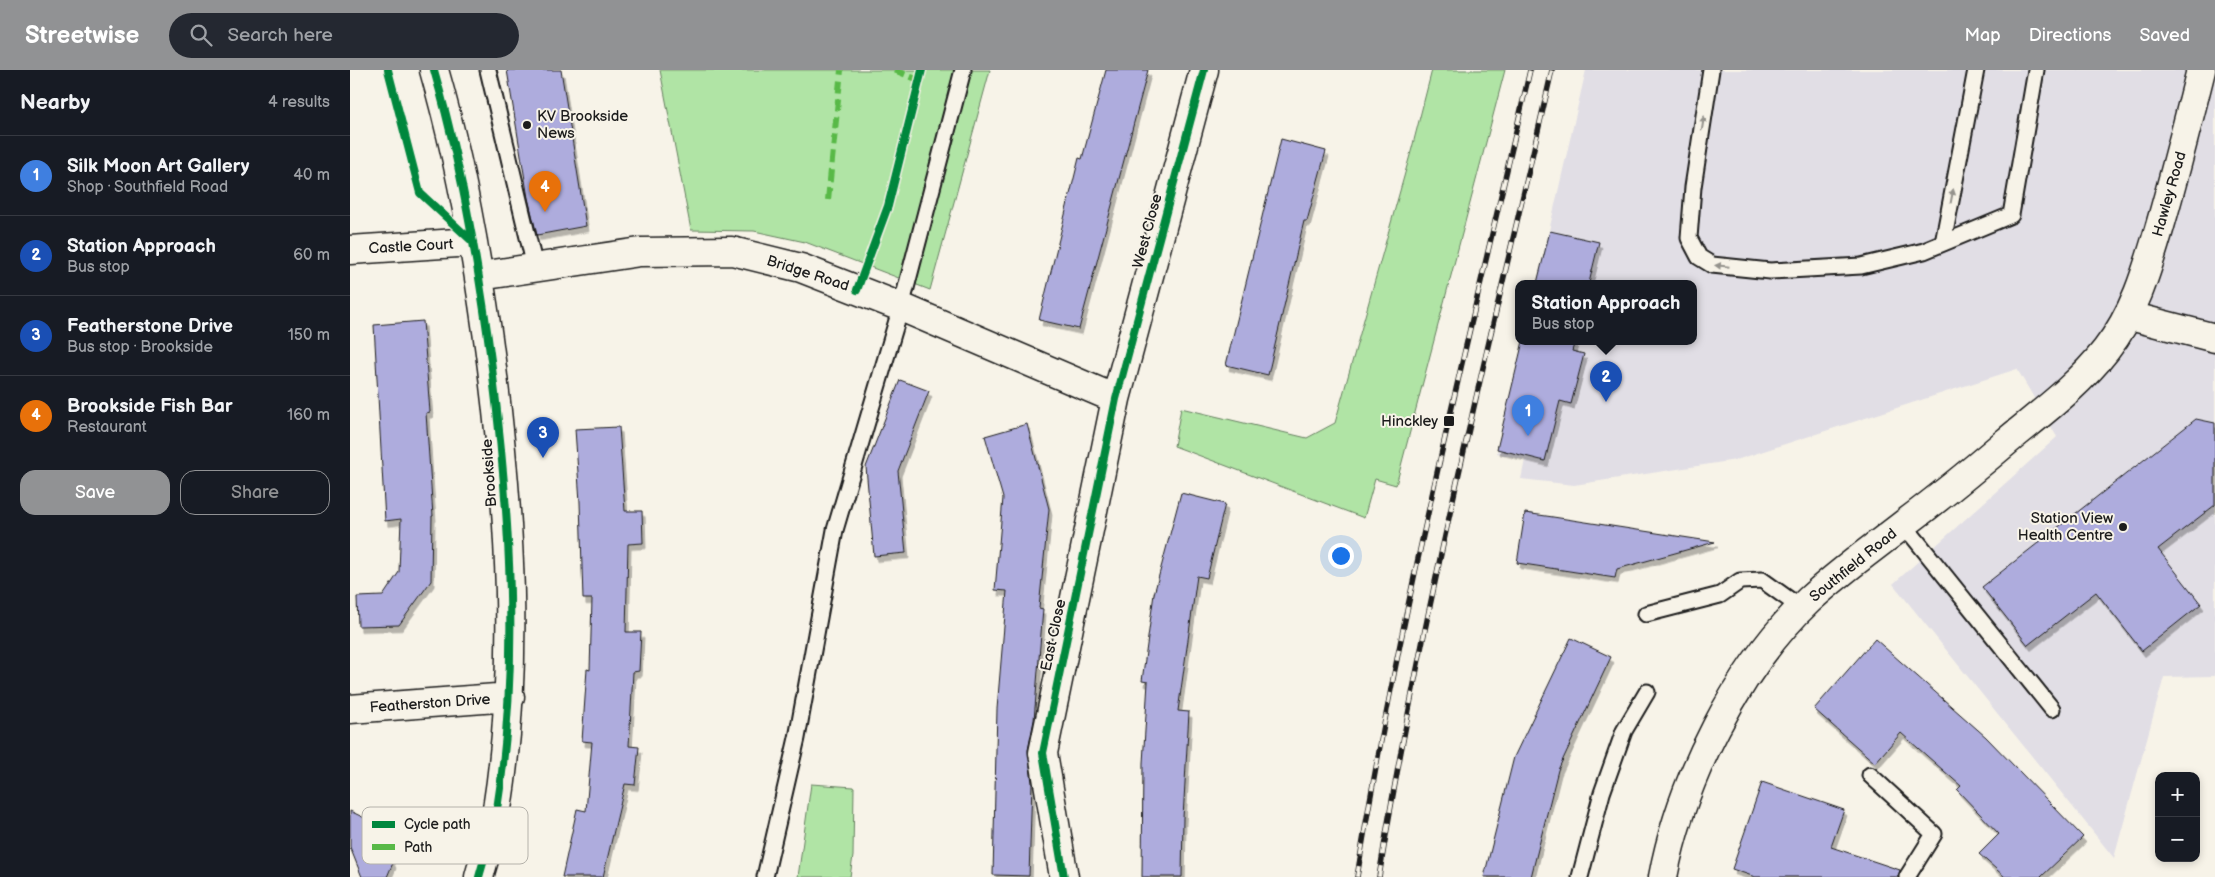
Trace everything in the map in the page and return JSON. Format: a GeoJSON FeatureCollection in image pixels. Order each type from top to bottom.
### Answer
{"type":"FeatureCollection","features":[{"type":"Feature","properties":{"kind":"street","name":"Brookside"},"geometry":{"type":"LineString","coordinates":[[434,70],[451,128],[480,276],[502,445],[510,569],[510,697],[497,807]]}},
{"type":"Feature","properties":{"kind":"street","name":"West Close"},"geometry":{"type":"LineString","coordinates":[[1116,399],[1204,70]]}},
{"type":"Feature","properties":{"kind":"street","name":"Hawley Road"},"geometry":{"type":"LineString","coordinates":[[2130,316],[2144,278],[2177,170],[2201,70]]}},
{"type":"Feature","properties":{"kind":"street","name":"Castle Court"},"geometry":{"type":"LineString","coordinates":[[350,250],[473,242]]}},
{"type":"Feature","properties":{"kind":"street","name":"Bridge Road"},"geometry":{"type":"LineString","coordinates":[[480,276],[640,252],[732,251],[801,268],[901,307],[1116,399]]}},
{"type":"Feature","properties":{"kind":"street"},"geometry":{"type":"LineString","coordinates":[[2130,316],[2215,338]]}},
{"type":"Feature","properties":{"kind":"street","name":"Southfield Road"},"geometry":{"type":"LineString","coordinates":[[1669,875],[1676,828],[1691,785],[1713,733],[1756,662],[1801,608],[1856,561],[1904,525],[2082,379],[2107,349],[2130,316]]}},
{"type":"Feature","properties":{"kind":"street","name":"East Close"},"geometry":{"type":"LineString","coordinates":[[1064,877],[1043,753],[1116,399]]}},
{"type":"Feature","properties":{"kind":"street","name":"Featherston Drive"},"geometry":{"type":"LineString","coordinates":[[350,709],[510,697]]}},
{"type":"Feature","properties":{"kind":"street","name":"Brookside"},"geometry":{"type":"LineString","coordinates":[[479,877],[483,864]]}},
{"type":"Feature","properties":{"kind":"lane"},"geometry":{"type":"LineString","coordinates":[[488,70],[535,268]]}},
{"type":"Feature","properties":{"kind":"lane"},"geometry":{"type":"LineString","coordinates":[[765,877],[797,738],[835,530],[901,307],[963,70]]}},
{"type":"Feature","properties":{"kind":"lane"},"geometry":{"type":"LineString","coordinates":[[1711,70],[1693,187],[1689,238],[1699,257],[1712,265],[1770,271],[1861,266],[1924,252],[2011,215],[2036,70]]}},
{"type":"Feature","properties":{"kind":"lane"},"geometry":{"type":"LineString","coordinates":[[1943,244],[1976,70]]}},
{"type":"Feature","properties":{"kind":"lane"},"geometry":{"type":"LineString","coordinates":[[1904,525],[2052,709]]}},
{"type":"Feature","properties":{"kind":"lane"},"geometry":{"type":"LineString","coordinates":[[1646,614],[1720,595],[1740,581],[1762,580],[1801,608]]}},
{"type":"Feature","properties":{"kind":"lane"},"geometry":{"type":"LineString","coordinates":[[1580,877],[1602,793],[1624,732],[1647,692]]}},
{"type":"Feature","properties":{"kind":"lane"},"geometry":{"type":"LineString","coordinates":[[1870,775],[1934,834],[1907,877]]}},
{"type":"Feature","properties":{"kind":"shaded area"},"geometry":{"type":"Polygon","coordinates":[[[1586,70],[2215,70],[2215,676],[2164,677],[2114,858],[1893,584],[2057,437],[2017,369],[1736,460],[1574,485],[1521,479],[1525,460],[1497,453],[1522,345],[1697,345],[1697,280],[1538,280],[1586,70]]]}},
{"type":"Feature","properties":{"kind":"green space"},"geometry":{"type":"Polygon","coordinates":[[[660,70],[990,70],[930,290],[805,242],[754,231],[691,230],[660,70]]]}},
{"type":"Feature","properties":{"kind":"green space"},"geometry":{"type":"Polygon","coordinates":[[[1432,70],[1505,70],[1396,485],[1375,479],[1364,518],[1174,446],[1181,408],[1307,438],[1335,423],[1432,70]]]}},
{"type":"Feature","properties":{"kind":"green space"},"geometry":{"type":"Polygon","coordinates":[[[811,784],[854,787],[853,856],[850,877],[798,877],[811,784]]]}},
{"type":"Feature","properties":{"kind":"building"},"geometry":{"type":"Polygon","coordinates":[[[507,70],[561,70],[586,226],[537,235],[528,198],[507,70]]]}},
{"type":"Feature","properties":{"kind":"building"},"geometry":{"type":"Polygon","coordinates":[[[1106,70],[1148,70],[1079,329],[1039,320],[1079,158],[1082,159],[1106,70]]]}},
{"type":"Feature","properties":{"kind":"building"},"geometry":{"type":"Polygon","coordinates":[[[1281,139],[1326,151],[1307,221],[1304,221],[1268,375],[1226,365],[1281,139]]]}},
{"type":"Feature","properties":{"kind":"building"},"geometry":{"type":"Polygon","coordinates":[[[1550,231],[1599,242],[1590,280],[1538,280],[1550,231]]]}},
{"type":"Feature","properties":{"kind":"building"},"geometry":{"type":"Polygon","coordinates":[[[423,321],[430,412],[426,413],[433,516],[431,581],[399,625],[358,626],[357,597],[383,596],[399,572],[401,519],[385,521],[374,325],[423,321]]]}},
{"type":"Feature","properties":{"kind":"building"},"geometry":{"type":"Polygon","coordinates":[[[1522,345],[1574,345],[1572,351],[1584,354],[1571,404],[1560,401],[1545,461],[1497,449],[1522,345]]]}},
{"type":"Feature","properties":{"kind":"building"},"geometry":{"type":"Polygon","coordinates":[[[900,380],[929,391],[898,471],[906,553],[874,556],[866,467],[900,380]]]}},
{"type":"Feature","properties":{"kind":"building","name":"Station View Health Centre"},"geometry":{"type":"Polygon","coordinates":[[[2196,419],[2215,423],[2215,505],[2158,549],[2201,604],[2142,651],[2096,592],[2028,645],[1982,587],[2196,419]]]}},
{"type":"Feature","properties":{"kind":"building"},"geometry":{"type":"Polygon","coordinates":[[[1027,424],[1049,509],[1039,608],[1043,609],[1034,720],[1028,750],[1032,783],[1029,876],[993,875],[997,709],[1007,591],[995,590],[1003,498],[985,436],[1027,424]]]}},
{"type":"Feature","properties":{"kind":"building"},"geometry":{"type":"Polygon","coordinates":[[[619,427],[625,511],[642,511],[643,543],[628,544],[626,632],[641,632],[639,671],[633,672],[629,746],[639,747],[635,785],[625,784],[603,877],[562,877],[577,809],[586,811],[592,742],[582,741],[587,669],[590,670],[592,599],[583,599],[580,502],[575,429],[619,427]]]}},
{"type":"Feature","properties":{"kind":"building"},"geometry":{"type":"Polygon","coordinates":[[[1181,493],[1225,504],[1207,578],[1197,576],[1178,711],[1189,712],[1183,818],[1182,877],[1142,877],[1143,763],[1148,682],[1142,681],[1154,594],[1181,493]]]}},
{"type":"Feature","properties":{"kind":"building"},"geometry":{"type":"Polygon","coordinates":[[[1525,513],[1715,542],[1617,569],[1615,578],[1517,563],[1525,513]]]}},
{"type":"Feature","properties":{"kind":"building"},"geometry":{"type":"Polygon","coordinates":[[[1571,638],[1611,657],[1558,770],[1531,877],[1484,877],[1514,757],[1571,638]]]}},
{"type":"Feature","properties":{"kind":"building"},"geometry":{"type":"Polygon","coordinates":[[[1875,639],[1986,737],[2083,837],[2041,877],[2005,877],[1979,854],[1999,834],[1957,790],[1961,786],[1901,733],[1875,763],[1814,709],[1875,639]]]}},
{"type":"Feature","properties":{"kind":"building"},"geometry":{"type":"Polygon","coordinates":[[[1762,782],[1844,810],[1831,847],[1900,870],[1898,877],[1755,877],[1732,869],[1762,782]]]}},
{"type":"Feature","properties":{"kind":"building"},"geometry":{"type":"Polygon","coordinates":[[[350,811],[362,817],[362,864],[393,864],[387,877],[362,877],[350,847],[350,811]]]}},
{"type":"Feature","properties":{"kind":"railway"},"geometry":{"type":"LineString","coordinates":[[1357,877],[1394,674],[1415,573],[1530,70]]}},
{"type":"Feature","properties":{"kind":"railway"},"geometry":{"type":"LineString","coordinates":[[1379,877],[1416,674],[1437,573],[1552,70]]}},
{"type":"Feature","properties":{"kind":"marked path"},"geometry":{"type":"LineString","coordinates":[[828,200],[841,70]]}},
{"type":"Feature","properties":{"kind":"marked path"},"geometry":{"type":"LineString","coordinates":[[894,70],[921,81]]}},
{"type":"Feature","properties":{"kind":"cycle path"},"geometry":{"type":"LineString","coordinates":[[388,70],[420,193],[473,242]]}},
{"type":"Feature","properties":{"kind":"cycle path"},"geometry":{"type":"LineString","coordinates":[[434,70],[453,143],[469,217],[492,368],[504,478],[508,533],[510,644],[504,754],[497,807]]}},
{"type":"Feature","properties":{"kind":"cycle path"},"geometry":{"type":"LineString","coordinates":[[857,290],[888,206],[922,70]]}},
{"type":"Feature","properties":{"kind":"cycle path"},"geometry":{"type":"LineString","coordinates":[[1064,877],[1043,753],[1116,399],[1204,70]]}},
{"type":"Feature","properties":{"kind":"cycle path"},"geometry":{"type":"LineString","coordinates":[[479,877],[483,864]]}},
{"type":"Feature","properties":{"kind":"place","name":"KV Brookside News"},"geometry":{"type":"Point","coordinates":[527,125]}},
{"type":"Feature","properties":{"kind":"place","name":"Brookside Fish Bar"},"geometry":{"type":"Point","coordinates":[545,212]}},
{"type":"Feature","properties":{"kind":"place","name":"Station Approach"},"geometry":{"type":"Point","coordinates":[1606,402]}},
{"type":"Feature","properties":{"kind":"place","name":"Hinckley"},"geometry":{"type":"Point","coordinates":[1449,421]}},
{"type":"Feature","properties":{"kind":"place","name":"Silk Moon Art Gallery"},"geometry":{"type":"Point","coordinates":[1528,436]}},
{"type":"Feature","properties":{"kind":"place","name":"Featherstone Drive"},"geometry":{"type":"Point","coordinates":[543,458]}},
{"type":"Feature","properties":{"kind":"place","name":"Station View Health Centre"},"geometry":{"type":"Point","coordinates":[2123,527]}}]}
